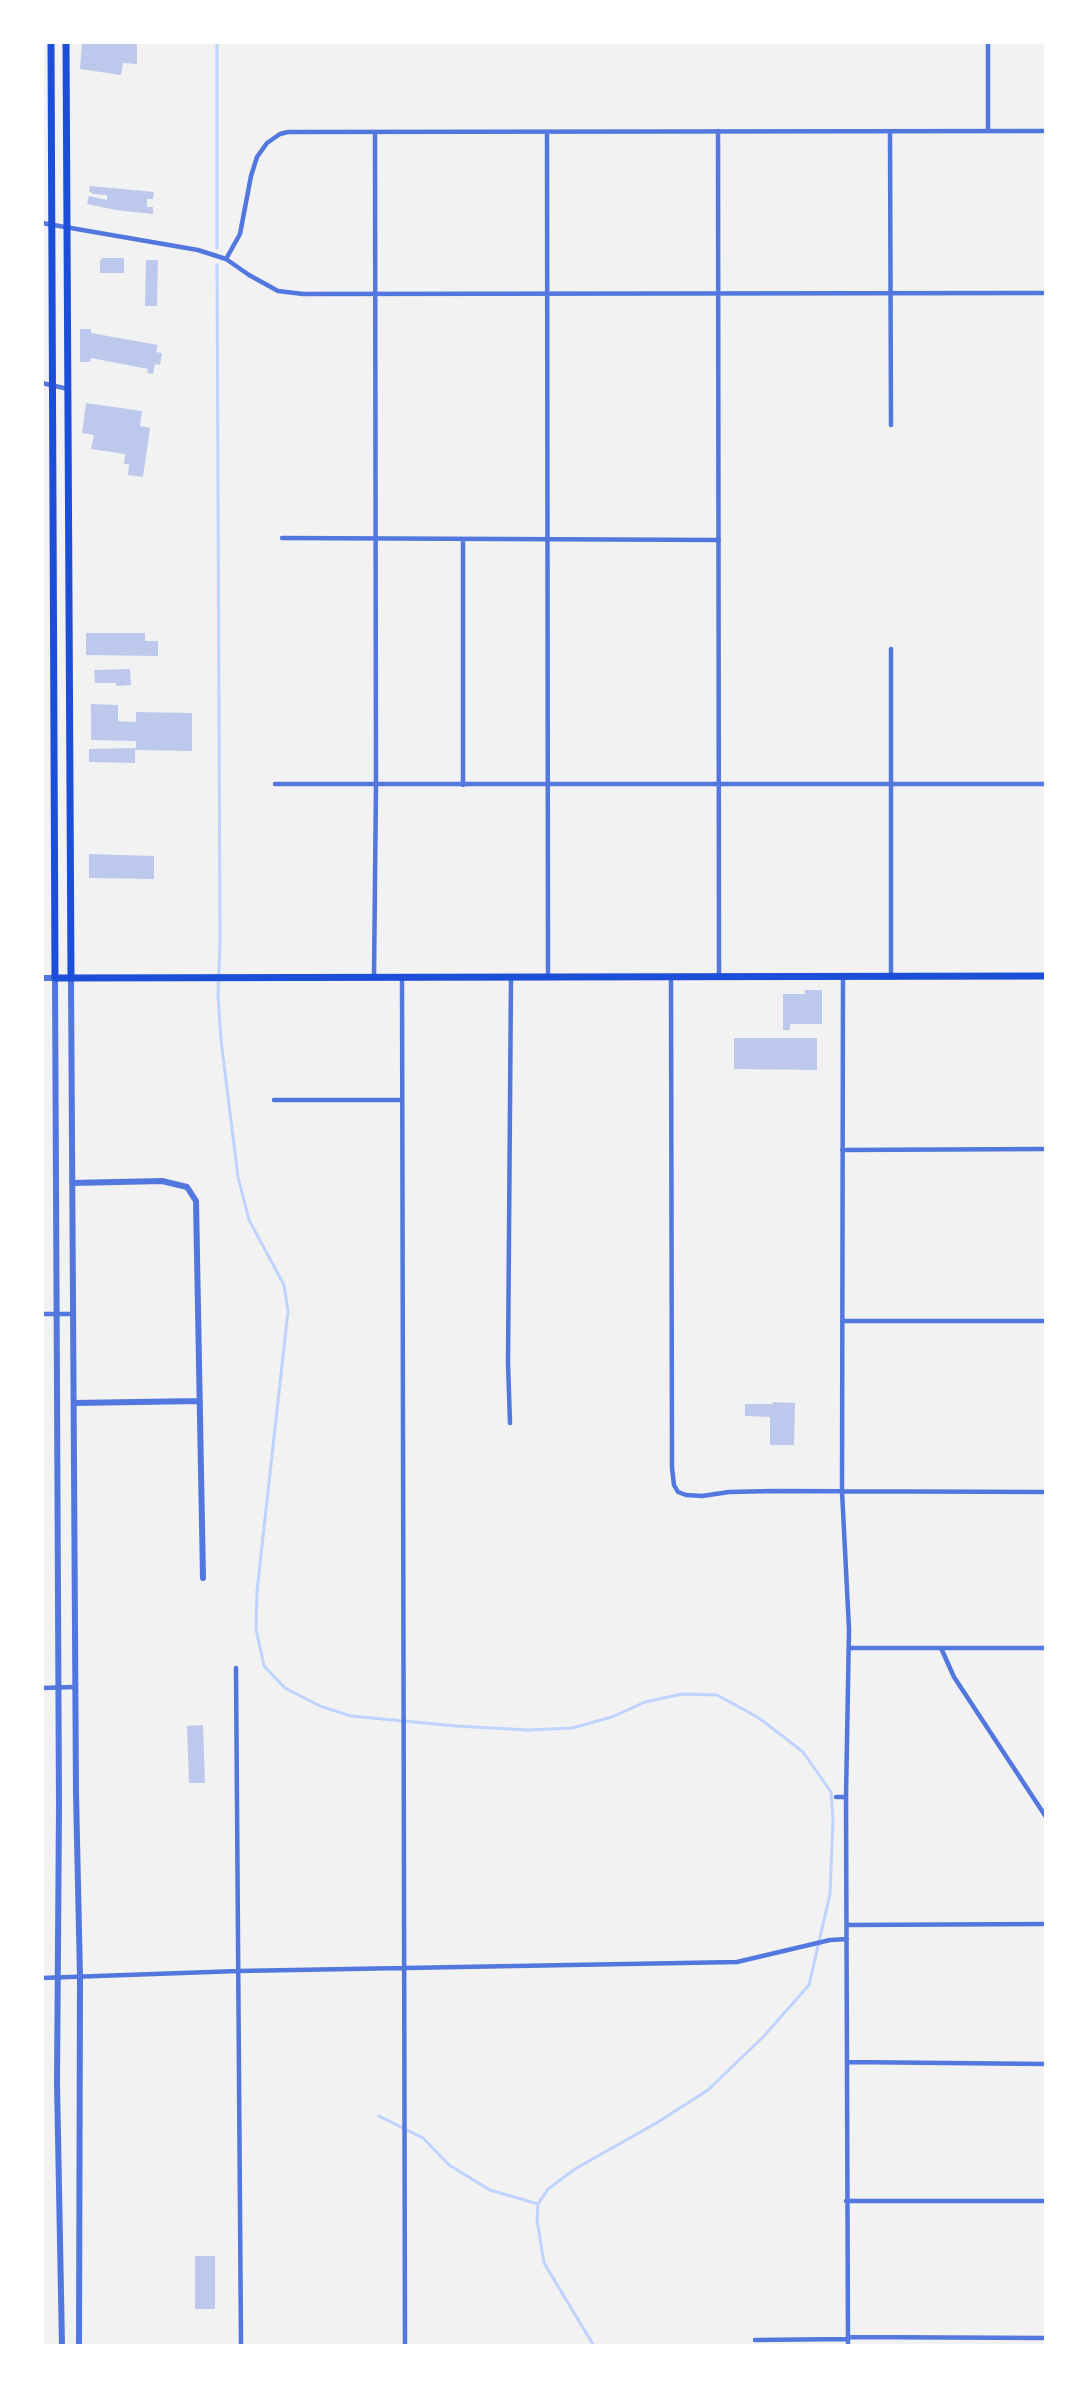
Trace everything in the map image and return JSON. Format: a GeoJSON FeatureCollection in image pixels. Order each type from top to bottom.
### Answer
{"type":"FeatureCollection","features":[{"type":"Feature","properties":{"kind":"main road"},"geometry":{"type":"LineString","coordinates":[[51,42],[55,978],[1046,976]]}},
{"type":"Feature","properties":{"kind":"main road"},"geometry":{"type":"LineString","coordinates":[[66,42],[71,978]]}},
{"type":"Feature","properties":{"kind":"street"},"geometry":{"type":"LineString","coordinates":[[988,42],[988,131]]}},
{"type":"Feature","properties":{"kind":"street"},"geometry":{"type":"LineString","coordinates":[[226,260],[240,234],[257,157],[267,142],[279,134],[295,131],[1046,131]]}},
{"type":"Feature","properties":{"kind":"street"},"geometry":{"type":"LineString","coordinates":[[718,131],[718,976]]}},
{"type":"Feature","properties":{"kind":"street"},"geometry":{"type":"LineString","coordinates":[[374,977],[375,132]]}},
{"type":"Feature","properties":{"kind":"street"},"geometry":{"type":"LineString","coordinates":[[547,132],[548,976]]}},
{"type":"Feature","properties":{"kind":"street"},"geometry":{"type":"LineString","coordinates":[[890,132],[891,425]]}},
{"type":"Feature","properties":{"kind":"street"},"geometry":{"type":"LineString","coordinates":[[42,223],[182,246],[226,260],[279,291],[303,294],[1046,293]]}},
{"type":"Feature","properties":{"kind":"street"},"geometry":{"type":"LineString","coordinates":[[42,383],[68,389]]}},
{"type":"Feature","properties":{"kind":"street"},"geometry":{"type":"LineString","coordinates":[[282,538],[718,540]]}},
{"type":"Feature","properties":{"kind":"street"},"geometry":{"type":"LineString","coordinates":[[463,540],[463,785]]}},
{"type":"Feature","properties":{"kind":"street"},"geometry":{"type":"LineString","coordinates":[[891,649],[891,976]]}},
{"type":"Feature","properties":{"kind":"street"},"geometry":{"type":"LineString","coordinates":[[275,784],[1046,784]]}},
{"type":"Feature","properties":{"kind":"street"},"geometry":{"type":"LineString","coordinates":[[402,976],[405,2346]]}},
{"type":"Feature","properties":{"kind":"street"},"geometry":{"type":"LineString","coordinates":[[510,1423],[507,1363],[510,1273],[511,976]]}},
{"type":"Feature","properties":{"kind":"street"},"geometry":{"type":"LineString","coordinates":[[671,976],[674,1485],[681,1494],[702,1496],[757,1491],[1046,1492]]}},
{"type":"Feature","properties":{"kind":"street"},"geometry":{"type":"LineString","coordinates":[[843,976],[842,1491],[849,1648],[846,1797],[848,2346]]}},
{"type":"Feature","properties":{"kind":"street"},"geometry":{"type":"LineString","coordinates":[[42,978],[55,978],[59,1688],[57,2083],[62,2346]]}},
{"type":"Feature","properties":{"kind":"street"},"geometry":{"type":"LineString","coordinates":[[71,978],[75,1688],[80,1977],[79,2346]]}},
{"type":"Feature","properties":{"kind":"street"},"geometry":{"type":"LineString","coordinates":[[274,1100],[402,1100]]}},
{"type":"Feature","properties":{"kind":"street"},"geometry":{"type":"LineString","coordinates":[[842,1150],[1046,1149]]}},
{"type":"Feature","properties":{"kind":"street"},"geometry":{"type":"LineString","coordinates":[[72,1183],[162,1181],[187,1187],[196,1201],[203,1578]]}},
{"type":"Feature","properties":{"kind":"street"},"geometry":{"type":"LineString","coordinates":[[42,1314],[73,1314]]}},
{"type":"Feature","properties":{"kind":"street"},"geometry":{"type":"LineString","coordinates":[[842,1321],[1046,1321]]}},
{"type":"Feature","properties":{"kind":"street"},"geometry":{"type":"LineString","coordinates":[[74,1402],[200,1401]]}},
{"type":"Feature","properties":{"kind":"street"},"geometry":{"type":"LineString","coordinates":[[849,1648],[1046,1648]]}},
{"type":"Feature","properties":{"kind":"street"},"geometry":{"type":"LineString","coordinates":[[941,1648],[954,1677],[1046,1818]]}},
{"type":"Feature","properties":{"kind":"street"},"geometry":{"type":"LineString","coordinates":[[236,1668],[241,2346]]}},
{"type":"Feature","properties":{"kind":"street"},"geometry":{"type":"LineString","coordinates":[[42,1688],[75,1688]]}},
{"type":"Feature","properties":{"kind":"street"},"geometry":{"type":"LineString","coordinates":[[836,1797],[846,1797]]}},
{"type":"Feature","properties":{"kind":"street"},"geometry":{"type":"LineString","coordinates":[[847,1925],[1046,1924]]}},
{"type":"Feature","properties":{"kind":"street"},"geometry":{"type":"LineString","coordinates":[[42,1978],[238,1971],[737,1962],[830,1940],[847,1939]]}},
{"type":"Feature","properties":{"kind":"street"},"geometry":{"type":"LineString","coordinates":[[847,2062],[1046,2064]]}},
{"type":"Feature","properties":{"kind":"street"},"geometry":{"type":"LineString","coordinates":[[846,2201],[1046,2201]]}},
{"type":"Feature","properties":{"kind":"street"},"geometry":{"type":"LineString","coordinates":[[755,2340],[1046,2338]]}},
{"type":"Feature","properties":{"kind":"building"},"geometry":{"type":"Polygon","coordinates":[[[82,42],[137,43],[137,64],[123,63],[121,75],[80,69],[82,42]]]}},
{"type":"Feature","properties":{"kind":"building"},"geometry":{"type":"Polygon","coordinates":[[[90,186],[154,192],[153,199],[147,199],[147,207],[153,207],[153,214],[87,204],[89,196],[107,200],[107,195],[93,194],[89,191],[90,186]]]}},
{"type":"Feature","properties":{"kind":"building"},"geometry":{"type":"Polygon","coordinates":[[[102,258],[124,258],[124,273],[100,273],[102,258]]]}},
{"type":"Feature","properties":{"kind":"building"},"geometry":{"type":"Polygon","coordinates":[[[146,260],[158,260],[157,306],[145,306],[146,260]]]}},
{"type":"Feature","properties":{"kind":"building"},"geometry":{"type":"Polygon","coordinates":[[[80,329],[91,329],[91,333],[158,345],[156,352],[162,353],[160,365],[155,364],[153,374],[147,373],[148,369],[91,358],[90,362],[80,362],[80,329]]]}},
{"type":"Feature","properties":{"kind":"building"},"geometry":{"type":"Polygon","coordinates":[[[86,403],[142,411],[140,426],[150,428],[143,477],[128,475],[129,464],[124,464],[125,454],[91,449],[94,435],[82,433],[86,403]]]}},
{"type":"Feature","properties":{"kind":"building"},"geometry":{"type":"Polygon","coordinates":[[[86,633],[145,633],[145,641],[158,641],[158,656],[86,655],[86,633]]]}},
{"type":"Feature","properties":{"kind":"building"},"geometry":{"type":"Polygon","coordinates":[[[130,669],[131,685],[116,686],[116,683],[95,683],[94,670],[130,669]]]}},
{"type":"Feature","properties":{"kind":"building"},"geometry":{"type":"Polygon","coordinates":[[[91,704],[118,705],[118,721],[136,722],[136,712],[192,713],[192,751],[135,750],[135,763],[89,762],[89,749],[136,748],[136,741],[91,740],[91,704]]]}},
{"type":"Feature","properties":{"kind":"building"},"geometry":{"type":"Polygon","coordinates":[[[89,854],[154,856],[154,879],[89,878],[89,854]]]}},
{"type":"Feature","properties":{"kind":"building"},"geometry":{"type":"Polygon","coordinates":[[[805,990],[822,990],[822,1024],[790,1024],[790,1030],[783,1030],[783,994],[805,994],[805,990]]]}},
{"type":"Feature","properties":{"kind":"building"},"geometry":{"type":"Polygon","coordinates":[[[734,1038],[817,1038],[817,1070],[734,1069],[734,1038]]]}},
{"type":"Feature","properties":{"kind":"building"},"geometry":{"type":"Polygon","coordinates":[[[773,1402],[795,1403],[794,1445],[770,1445],[770,1417],[745,1416],[745,1404],[773,1404],[773,1402]]]}},
{"type":"Feature","properties":{"kind":"building"},"geometry":{"type":"Polygon","coordinates":[[[203,1725],[205,1783],[189,1783],[187,1726],[203,1725]]]}},
{"type":"Feature","properties":{"kind":"building"},"geometry":{"type":"Polygon","coordinates":[[[195,2256],[215,2256],[215,2309],[195,2309],[195,2256]]]}},
{"type":"Feature","properties":{"kind":"waterway"},"geometry":{"type":"LineString","coordinates":[[217,42],[217,248]]}},
{"type":"Feature","properties":{"kind":"waterway"},"geometry":{"type":"LineString","coordinates":[[217,265],[220,940],[218,996],[221,1040],[238,1177],[249,1220],[284,1285],[288,1311],[257,1591],[256,1629],[264,1666],[285,1688],[320,1706],[351,1716],[456,1726],[528,1730],[572,1728],[612,1717],[645,1702],[682,1694],[717,1695],[759,1718],[803,1752],[831,1792],[833,1819],[830,1894],[809,1985],[764,2036],[708,2090],[658,2122],[575,2169],[548,2189],[538,2204],[537,2220],[544,2263],[594,2346]]}},
{"type":"Feature","properties":{"kind":"waterway"},"geometry":{"type":"LineString","coordinates":[[379,2116],[423,2138],[449,2165],[490,2190],[538,2204]]}}]}
